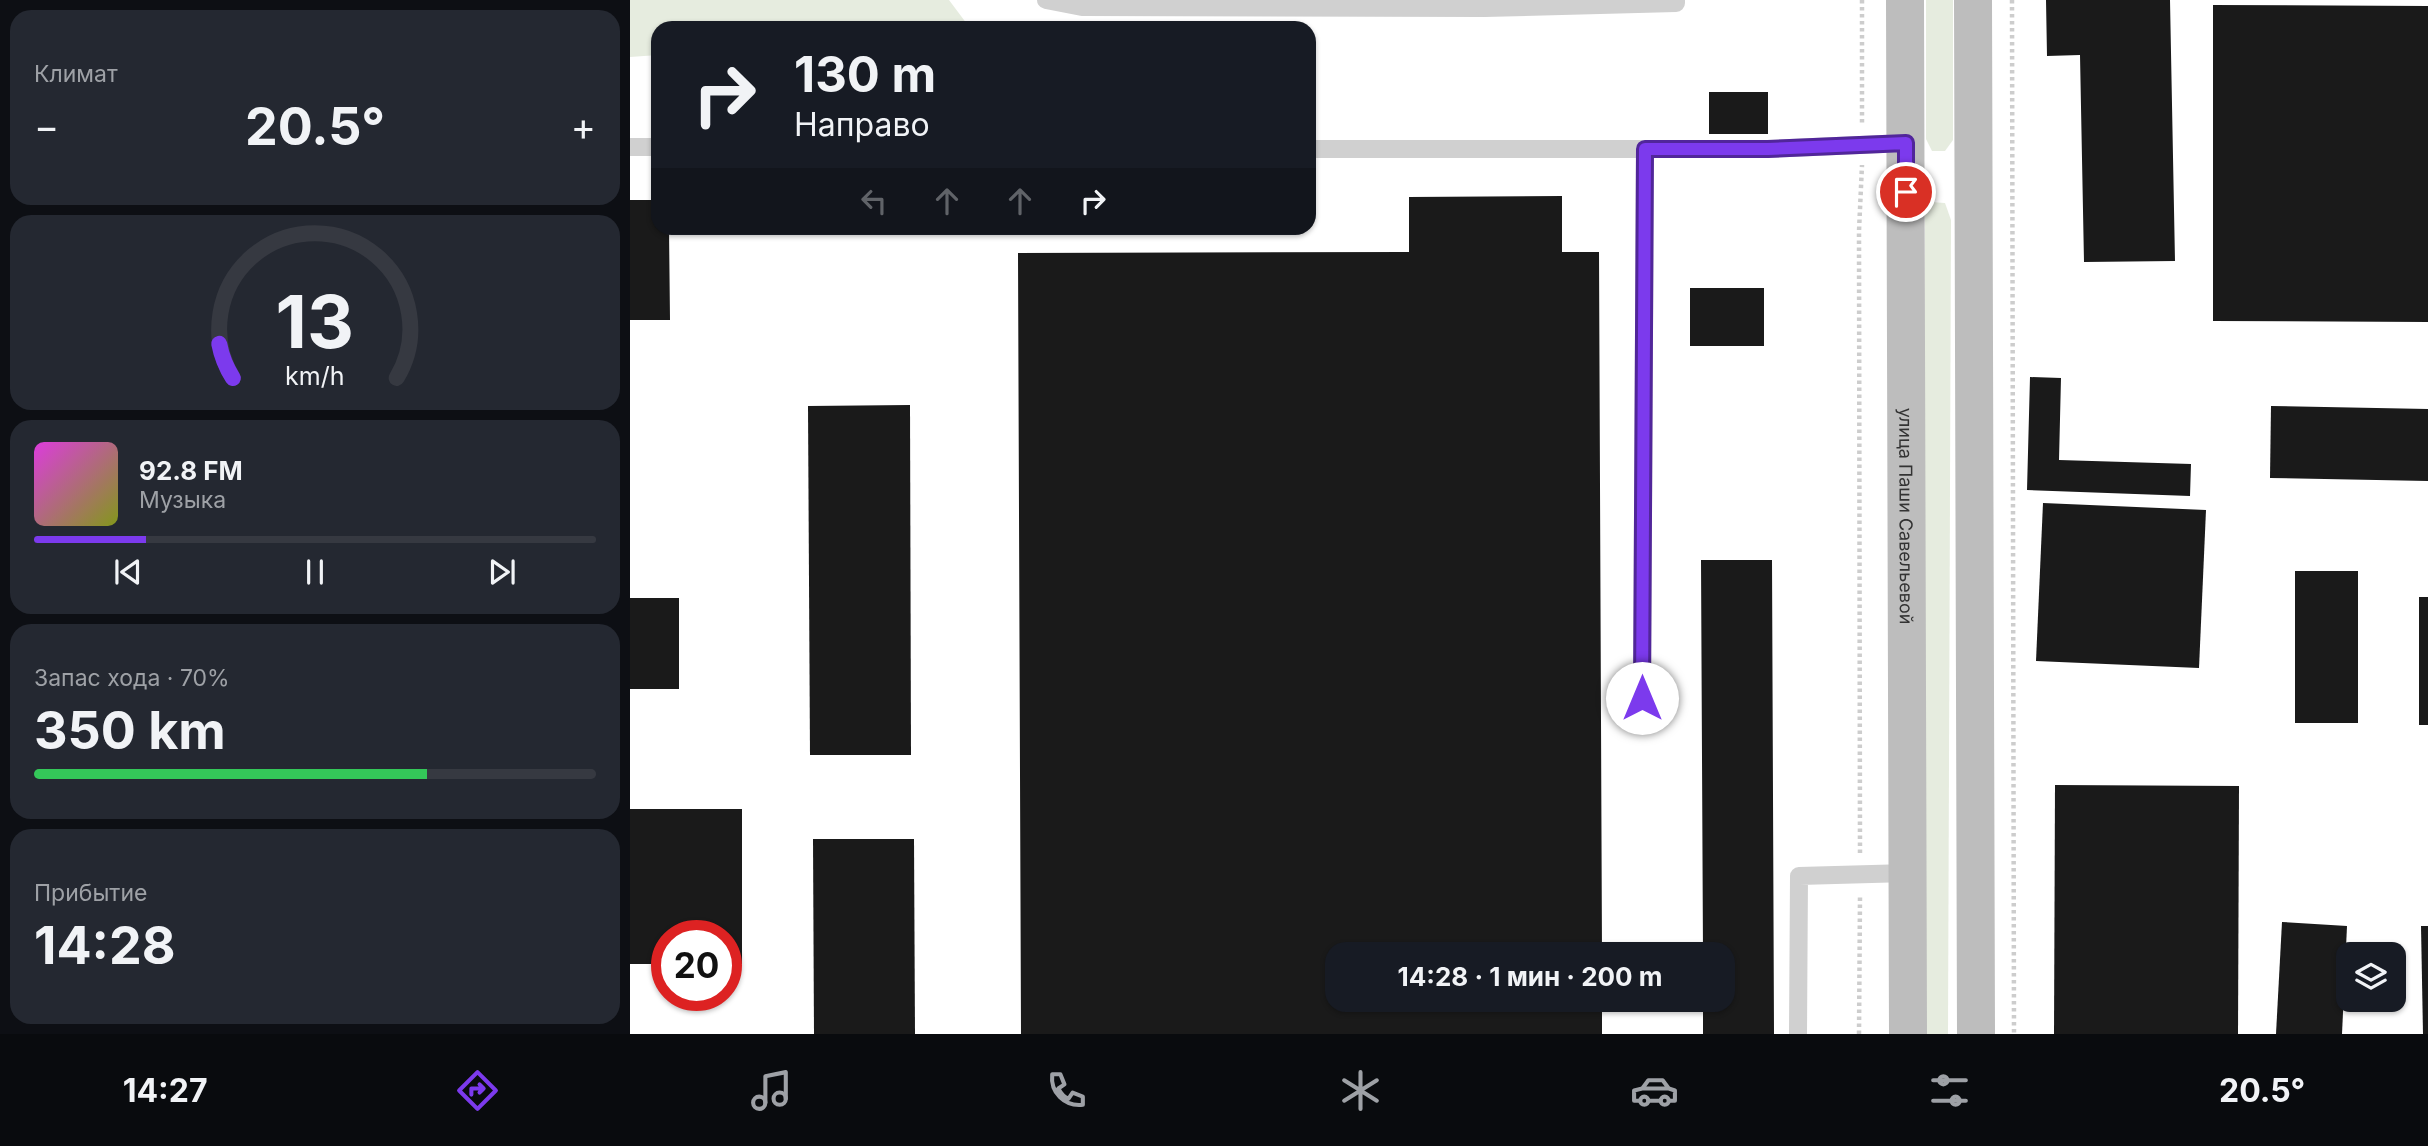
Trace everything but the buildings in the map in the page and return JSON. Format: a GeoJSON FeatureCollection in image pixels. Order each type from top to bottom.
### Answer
{"type":"FeatureCollection","features":[{"type":"Feature","properties":{"kind":"street","name":"улица Паши Савельевой"},"geometry":{"type":"LineString","coordinates":[[1905,0],[1908,1034]]}},
{"type":"Feature","properties":{"kind":"street"},"geometry":{"type":"LineString","coordinates":[[1973,0],[1976,1034]]}},
{"type":"Feature","properties":{"kind":"lane"},"geometry":{"type":"LineString","coordinates":[[1046,0],[1082,7],[1679,1]]}},
{"type":"Feature","properties":{"kind":"lane"},"geometry":{"type":"LineString","coordinates":[[1316,149],[1768,149],[1906,143]]}},
{"type":"Feature","properties":{"kind":"lane"},"geometry":{"type":"LineString","coordinates":[[630,147],[651,147]]}},
{"type":"Feature","properties":{"kind":"lane"},"geometry":{"type":"LineString","coordinates":[[1642,698],[1645,149]]}},
{"type":"Feature","properties":{"kind":"lane"},"geometry":{"type":"LineString","coordinates":[[1798,1034],[1800,876],[1908,873]]}},
{"type":"Feature","properties":{"kind":"path"},"geometry":{"type":"LineString","coordinates":[[1859,1034],[1859,231],[1862,0]]}},
{"type":"Feature","properties":{"kind":"path"},"geometry":{"type":"LineString","coordinates":[[2012,0],[2014,1034]]}},
{"type":"Feature","properties":{"kind":"shaded area"},"geometry":{"type":"Polygon","coordinates":[[[630,0],[949,0],[965,21],[651,21],[651,56],[630,57],[630,0]]]}},
{"type":"Feature","properties":{"kind":"shaded area"},"geometry":{"type":"Polygon","coordinates":[[[1926,0],[1953,0],[1953,140],[1945,151],[1932,151],[1926,139],[1926,0]]]}},
{"type":"Feature","properties":{"kind":"shaded area"},"geometry":{"type":"Polygon","coordinates":[[[1930,202],[1945,203],[1951,220],[1948,1034],[1921,1034],[1925,209],[1930,202]]]}},
{"type":"Feature","properties":{"kind":"route"},"geometry":{"type":"LineString","coordinates":[[1642,698],[1645,149],[1768,149],[1906,143],[1906,192]]}}]}
